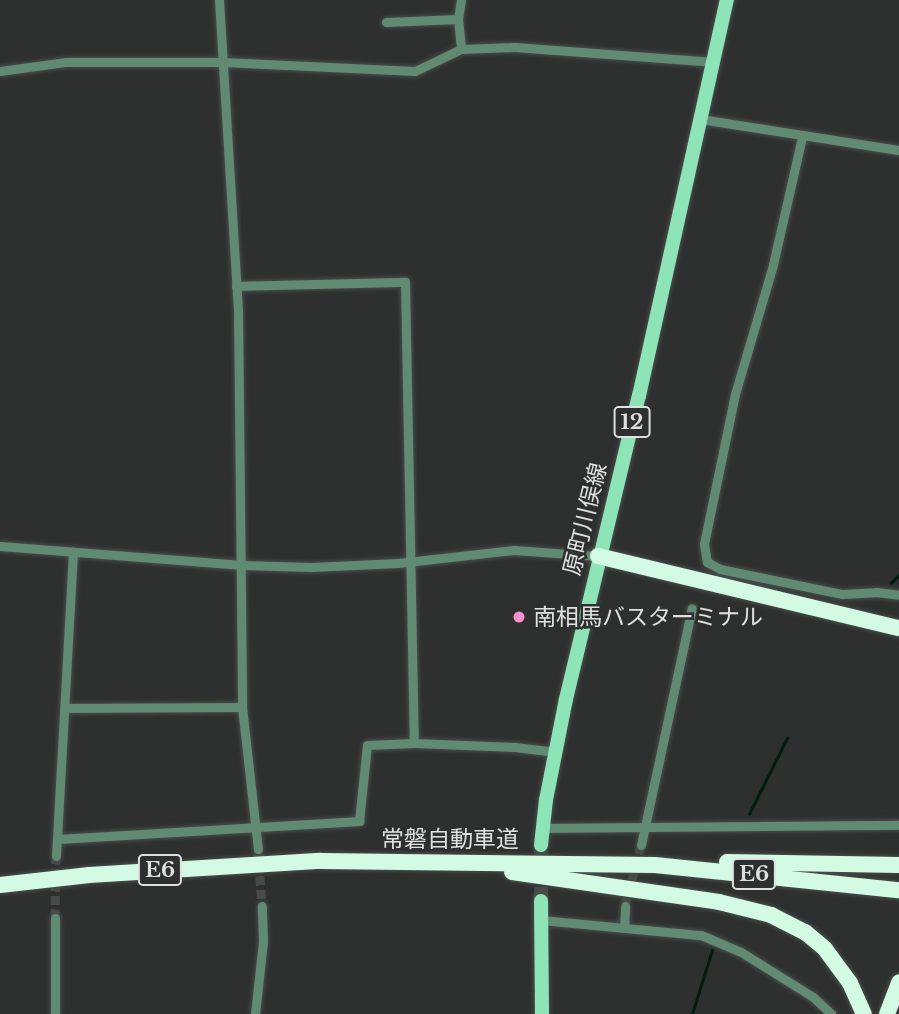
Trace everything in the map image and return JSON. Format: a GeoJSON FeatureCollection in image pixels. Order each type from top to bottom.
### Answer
{"type":"FeatureCollection","features":[{"type":"Feature","properties":{"kind":"highway"},"geometry":{"type":"LineString","coordinates":[[598,556],[624,556],[899,618]]}},
{"type":"Feature","properties":{"kind":"highway"},"geometry":{"type":"LineString","coordinates":[[598,556],[899,628]]}},
{"type":"Feature","properties":{"kind":"highway"},"geometry":{"type":"LineString","coordinates":[[321,861],[370,867],[527,873],[738,905],[786,921],[815,940],[841,969],[864,1014]]}},
{"type":"Feature","properties":{"kind":"highway","name":"常磐自動車道"},"geometry":{"type":"LineString","coordinates":[[0,885],[89,875],[321,861],[609,863],[705,869],[899,890]]}},
{"type":"Feature","properties":{"kind":"highway"},"geometry":{"type":"LineString","coordinates":[[609,863],[697,861],[899,865]]}},
{"type":"Feature","properties":{"kind":"highway"},"geometry":{"type":"LineString","coordinates":[[887,1014],[899,982]]}},
{"type":"Feature","properties":{"kind":"main road","name":"原町川俣線"},"geometry":{"type":"LineString","coordinates":[[541,845],[554,752],[598,556],[639,396],[727,0]]}},
{"type":"Feature","properties":{"kind":"main road"},"geometry":{"type":"LineString","coordinates":[[541,901],[542,1014]]}},
{"type":"Feature","properties":{"kind":"street"},"geometry":{"type":"LineString","coordinates":[[219,0],[236,286],[242,707],[258,849]]}},
{"type":"Feature","properties":{"kind":"street"},"geometry":{"type":"LineString","coordinates":[[461,0],[458,19],[461,50]]}},
{"type":"Feature","properties":{"kind":"street"},"geometry":{"type":"LineString","coordinates":[[386,22],[458,19]]}},
{"type":"Feature","properties":{"kind":"street"},"geometry":{"type":"LineString","coordinates":[[0,71],[66,62],[223,62],[415,71],[461,50],[515,47],[714,62]]}},
{"type":"Feature","properties":{"kind":"street"},"geometry":{"type":"LineString","coordinates":[[700,119],[899,150]]}},
{"type":"Feature","properties":{"kind":"street"},"geometry":{"type":"LineString","coordinates":[[802,137],[773,265],[735,394],[704,544],[708,562],[720,569],[842,594],[876,592],[899,595]]}},
{"type":"Feature","properties":{"kind":"street"},"geometry":{"type":"LineString","coordinates":[[236,286],[405,282],[414,743]]}},
{"type":"Feature","properties":{"kind":"street"},"geometry":{"type":"LineString","coordinates":[[0,546],[242,565],[311,567],[410,561],[514,550],[598,556]]}},
{"type":"Feature","properties":{"kind":"street"},"geometry":{"type":"LineString","coordinates":[[55,856],[73,551]]}},
{"type":"Feature","properties":{"kind":"street"},"geometry":{"type":"LineString","coordinates":[[641,845],[692,608]]}},
{"type":"Feature","properties":{"kind":"street"},"geometry":{"type":"LineString","coordinates":[[65,708],[242,707]]}},
{"type":"Feature","properties":{"kind":"street"},"geometry":{"type":"LineString","coordinates":[[58,839],[359,821],[367,745],[414,743],[514,747],[554,752]]}},
{"type":"Feature","properties":{"kind":"street"},"geometry":{"type":"LineString","coordinates":[[542,828],[899,825]]}},
{"type":"Feature","properties":{"kind":"street"},"geometry":{"type":"LineString","coordinates":[[255,1014],[263,941],[262,906]]}},
{"type":"Feature","properties":{"kind":"street"},"geometry":{"type":"LineString","coordinates":[[624,928],[625,906]]}},
{"type":"Feature","properties":{"kind":"street"},"geometry":{"type":"LineString","coordinates":[[55,918],[55,1014]]}},
{"type":"Feature","properties":{"kind":"street"},"geometry":{"type":"LineString","coordinates":[[541,920],[701,934],[741,952],[813,997],[831,1014]]}},
{"type":"Feature","properties":{"kind":"waterway"},"geometry":{"type":"LineString","coordinates":[[891,583],[899,575]]}},
{"type":"Feature","properties":{"kind":"waterway"},"geometry":{"type":"LineString","coordinates":[[749,814],[787,738]]}},
{"type":"Feature","properties":{"kind":"waterway"},"geometry":{"type":"LineString","coordinates":[[692,1014],[712,950]]}},
{"type":"Feature","properties":{"kind":"tunnel"},"geometry":{"type":"LineString","coordinates":[[541,845],[541,901]]}},
{"type":"Feature","properties":{"kind":"tunnel"},"geometry":{"type":"LineString","coordinates":[[625,906],[641,845]]}},
{"type":"Feature","properties":{"kind":"tunnel"},"geometry":{"type":"LineString","coordinates":[[258,849],[262,906]]}},
{"type":"Feature","properties":{"kind":"tunnel"},"geometry":{"type":"LineString","coordinates":[[55,918],[56,856]]}},
{"type":"Feature","properties":{"kind":"place","name":"南相馬バスターミナル"},"geometry":{"type":"Point","coordinates":[519,617]}}]}
